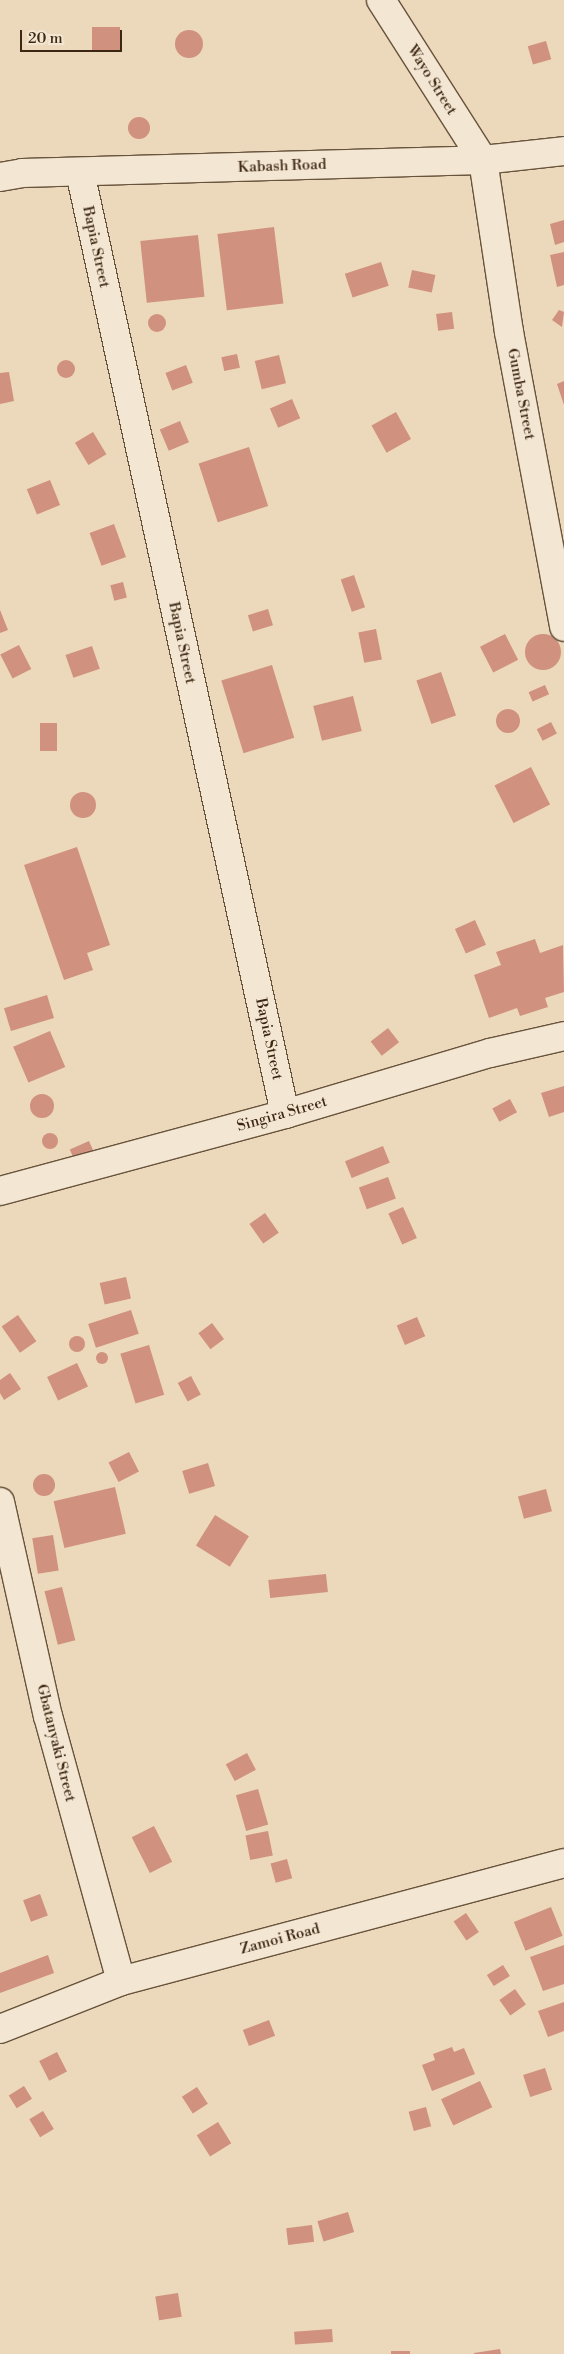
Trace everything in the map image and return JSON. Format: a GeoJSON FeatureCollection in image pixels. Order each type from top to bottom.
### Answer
{"type":"FeatureCollection","features":[{"type":"Feature","properties":{"kind":"street","name":"Wayo Street"},"geometry":{"type":"LineString","coordinates":[[381,0],[483,160]]}},
{"type":"Feature","properties":{"kind":"street","name":"Kabash Road"},"geometry":{"type":"LineString","coordinates":[[0,177],[80,172],[483,160],[564,151]]}},
{"type":"Feature","properties":{"kind":"street","name":"Gumba Street"},"geometry":{"type":"LineString","coordinates":[[483,160],[509,332],[564,628]]}},
{"type":"Feature","properties":{"kind":"street","name":"Bapia Street"},"geometry":{"type":"LineString","coordinates":[[80,172],[285,1114]]}},
{"type":"Feature","properties":{"kind":"street","name":"Singira Street"},"geometry":{"type":"LineString","coordinates":[[0,1191],[285,1114],[490,1053],[564,1036]]}},
{"type":"Feature","properties":{"kind":"street","name":"Gbatanyaki Street"},"geometry":{"type":"LineString","coordinates":[[0,1502],[48,1716],[121,1981]]}},
{"type":"Feature","properties":{"kind":"street","name":"Zamoi Road"},"geometry":{"type":"LineString","coordinates":[[0,2029],[121,1981],[564,1863]]}},
{"type":"Feature","properties":{"kind":"building"},"geometry":{"type":"Polygon","coordinates":[[[92,27],[120,27],[120,50],[92,50],[92,27]]]}},
{"type":"Feature","properties":{"kind":"building"},"geometry":{"type":"Polygon","coordinates":[[[189,30],[199,34],[203,44],[199,54],[189,58],[179,54],[175,44],[179,34],[189,30]]]}},
{"type":"Feature","properties":{"kind":"building"},"geometry":{"type":"Polygon","coordinates":[[[546,41],[551,59],[533,65],[528,46],[546,41]]]}},
{"type":"Feature","properties":{"kind":"building"},"geometry":{"type":"Polygon","coordinates":[[[139,117],[147,120],[150,128],[147,136],[139,139],[131,136],[128,128],[131,120],[139,117]]]}},
{"type":"Feature","properties":{"kind":"building"},"geometry":{"type":"Polygon","coordinates":[[[564,220],[564,242],[555,245],[550,224],[564,220]]]}},
{"type":"Feature","properties":{"kind":"building"},"geometry":{"type":"Polygon","coordinates":[[[274,227],[283,303],[227,310],[217,234],[274,227]]]}},
{"type":"Feature","properties":{"kind":"building"},"geometry":{"type":"Polygon","coordinates":[[[198,235],[204,297],[147,303],[140,241],[198,235]]]}},
{"type":"Feature","properties":{"kind":"building"},"geometry":{"type":"Polygon","coordinates":[[[564,252],[564,285],[557,287],[550,255],[564,252]]]}},
{"type":"Feature","properties":{"kind":"building"},"geometry":{"type":"Polygon","coordinates":[[[381,262],[389,286],[353,298],[345,274],[381,262]]]}},
{"type":"Feature","properties":{"kind":"building"},"geometry":{"type":"Polygon","coordinates":[[[412,270],[435,275],[432,293],[408,288],[412,270]]]}},
{"type":"Feature","properties":{"kind":"building"},"geometry":{"type":"Polygon","coordinates":[[[559,310],[564,312],[562,327],[552,320],[559,310]]]}},
{"type":"Feature","properties":{"kind":"building"},"geometry":{"type":"Polygon","coordinates":[[[452,312],[454,329],[438,331],[436,314],[452,312]]]}},
{"type":"Feature","properties":{"kind":"building"},"geometry":{"type":"Polygon","coordinates":[[[157,314],[163,317],[166,323],[163,329],[157,332],[151,329],[148,323],[151,317],[157,314]]]}},
{"type":"Feature","properties":{"kind":"building"},"geometry":{"type":"Polygon","coordinates":[[[237,354],[240,368],[224,371],[221,357],[237,354]]]}},
{"type":"Feature","properties":{"kind":"building"},"geometry":{"type":"Polygon","coordinates":[[[279,355],[286,383],[262,389],[255,361],[279,355]]]}},
{"type":"Feature","properties":{"kind":"building"},"geometry":{"type":"Polygon","coordinates":[[[66,360],[74,365],[75,369],[70,377],[66,378],[58,373],[57,369],[62,361],[66,360]]]}},
{"type":"Feature","properties":{"kind":"building"},"geometry":{"type":"Polygon","coordinates":[[[186,365],[193,383],[172,391],[165,373],[186,365]]]}},
{"type":"Feature","properties":{"kind":"building"},"geometry":{"type":"Polygon","coordinates":[[[9,372],[14,401],[0,404],[0,373],[9,372]]]}},
{"type":"Feature","properties":{"kind":"building"},"geometry":{"type":"Polygon","coordinates":[[[564,381],[564,405],[557,384],[564,381]]]}},
{"type":"Feature","properties":{"kind":"building"},"geometry":{"type":"Polygon","coordinates":[[[292,399],[300,418],[278,428],[270,408],[292,399]]]}},
{"type":"Feature","properties":{"kind":"building"},"geometry":{"type":"Polygon","coordinates":[[[396,412],[411,439],[387,453],[372,426],[396,412]]]}},
{"type":"Feature","properties":{"kind":"building"},"geometry":{"type":"Polygon","coordinates":[[[180,421],[189,442],[169,451],[160,430],[180,421]]]}},
{"type":"Feature","properties":{"kind":"building"},"geometry":{"type":"Polygon","coordinates":[[[93,432],[106,454],[88,465],[75,443],[93,432]]]}},
{"type":"Feature","properties":{"kind":"building"},"geometry":{"type":"Polygon","coordinates":[[[249,447],[268,506],[218,522],[199,463],[249,447]]]}},
{"type":"Feature","properties":{"kind":"building"},"geometry":{"type":"Polygon","coordinates":[[[50,480],[60,505],[37,514],[27,489],[50,480]]]}},
{"type":"Feature","properties":{"kind":"building"},"geometry":{"type":"Polygon","coordinates":[[[114,524],[126,557],[102,566],[90,533],[114,524]]]}},
{"type":"Feature","properties":{"kind":"building"},"geometry":{"type":"Polygon","coordinates":[[[354,575],[365,607],[352,612],[341,580],[354,575]]]}},
{"type":"Feature","properties":{"kind":"building"},"geometry":{"type":"Polygon","coordinates":[[[123,582],[127,598],[114,601],[110,585],[123,582]]]}},
{"type":"Feature","properties":{"kind":"building"},"geometry":{"type":"Polygon","coordinates":[[[268,609],[273,625],[253,631],[248,615],[268,609]]]}},
{"type":"Feature","properties":{"kind":"building"},"geometry":{"type":"Polygon","coordinates":[[[0,610],[8,630],[0,633],[0,610]]]}},
{"type":"Feature","properties":{"kind":"building"},"geometry":{"type":"Polygon","coordinates":[[[376,629],[382,659],[364,663],[358,632],[376,629]]]}},
{"type":"Feature","properties":{"kind":"building"},"geometry":{"type":"Polygon","coordinates":[[[505,634],[518,660],[493,673],[480,647],[505,634]]]}},
{"type":"Feature","properties":{"kind":"building"},"geometry":{"type":"Polygon","coordinates":[[[543,634],[555,640],[561,652],[555,664],[543,670],[531,664],[525,652],[531,640],[543,634]]]}},
{"type":"Feature","properties":{"kind":"building"},"geometry":{"type":"Polygon","coordinates":[[[19,645],[31,669],[13,679],[0,655],[19,645]]]}},
{"type":"Feature","properties":{"kind":"building"},"geometry":{"type":"Polygon","coordinates":[[[92,646],[100,669],[73,678],[66,655],[92,646]]]}},
{"type":"Feature","properties":{"kind":"building"},"geometry":{"type":"Polygon","coordinates":[[[272,665],[294,738],[244,753],[221,680],[272,665]]]}},
{"type":"Feature","properties":{"kind":"building"},"geometry":{"type":"Polygon","coordinates":[[[441,672],[456,715],[431,724],[416,680],[441,672]]]}},
{"type":"Feature","properties":{"kind":"building"},"geometry":{"type":"Polygon","coordinates":[[[545,685],[549,694],[533,701],[529,692],[545,685]]]}},
{"type":"Feature","properties":{"kind":"building"},"geometry":{"type":"Polygon","coordinates":[[[353,696],[362,731],[322,741],[313,706],[353,696]]]}},
{"type":"Feature","properties":{"kind":"building"},"geometry":{"type":"Polygon","coordinates":[[[508,709],[517,712],[520,721],[517,730],[508,733],[499,730],[496,721],[499,712],[508,709]]]}},
{"type":"Feature","properties":{"kind":"building"},"geometry":{"type":"Polygon","coordinates":[[[551,722],[557,734],[543,741],[537,729],[551,722]]]}},
{"type":"Feature","properties":{"kind":"building"},"geometry":{"type":"Polygon","coordinates":[[[40,723],[57,723],[57,751],[40,751],[40,723]]]}},
{"type":"Feature","properties":{"kind":"building"},"geometry":{"type":"Polygon","coordinates":[[[531,767],[550,804],[514,823],[494,786],[531,767]]]}},
{"type":"Feature","properties":{"kind":"building"},"geometry":{"type":"Polygon","coordinates":[[[83,792],[92,796],[96,805],[92,814],[83,818],[74,814],[70,805],[74,796],[83,792]]]}},
{"type":"Feature","properties":{"kind":"building"},"geometry":{"type":"Polygon","coordinates":[[[77,847],[110,945],[87,953],[93,970],[64,980],[24,865],[77,847]]]}},
{"type":"Feature","properties":{"kind":"building"},"geometry":{"type":"Polygon","coordinates":[[[475,920],[486,945],[466,954],[455,929],[475,920]]]}},
{"type":"Feature","properties":{"kind":"building"},"geometry":{"type":"Polygon","coordinates":[[[535,939],[540,953],[563,945],[564,992],[545,998],[548,1007],[520,1016],[517,1008],[489,1018],[474,975],[501,965],[496,952],[535,939]]]}},
{"type":"Feature","properties":{"kind":"building"},"geometry":{"type":"Polygon","coordinates":[[[47,995],[54,1018],[11,1031],[4,1008],[47,995]]]}},
{"type":"Feature","properties":{"kind":"building"},"geometry":{"type":"Polygon","coordinates":[[[388,1028],[399,1042],[382,1056],[371,1042],[388,1028]]]}},
{"type":"Feature","properties":{"kind":"building"},"geometry":{"type":"Polygon","coordinates":[[[50,1031],[65,1067],[28,1083],[13,1047],[50,1031]]]}},
{"type":"Feature","properties":{"kind":"building"},"geometry":{"type":"Polygon","coordinates":[[[564,1086],[564,1112],[549,1117],[541,1093],[564,1086]]]}},
{"type":"Feature","properties":{"kind":"building"},"geometry":{"type":"Polygon","coordinates":[[[42,1094],[51,1097],[54,1106],[51,1115],[42,1118],[33,1115],[30,1106],[33,1097],[42,1094]]]}},
{"type":"Feature","properties":{"kind":"building"},"geometry":{"type":"Polygon","coordinates":[[[510,1099],[517,1112],[499,1122],[492,1108],[510,1099]]]}},
{"type":"Feature","properties":{"kind":"building"},"geometry":{"type":"Polygon","coordinates":[[[50,1133],[56,1135],[58,1141],[56,1147],[50,1149],[44,1147],[42,1141],[44,1135],[50,1133]]]}},
{"type":"Feature","properties":{"kind":"building"},"geometry":{"type":"Polygon","coordinates":[[[89,1141],[94,1152],[75,1161],[70,1150],[89,1141]]]}},
{"type":"Feature","properties":{"kind":"building"},"geometry":{"type":"Polygon","coordinates":[[[383,1146],[390,1163],[352,1178],[345,1161],[383,1146]]]}},
{"type":"Feature","properties":{"kind":"building"},"geometry":{"type":"Polygon","coordinates":[[[388,1177],[396,1199],[367,1209],[359,1188],[388,1177]]]}},
{"type":"Feature","properties":{"kind":"building"},"geometry":{"type":"Polygon","coordinates":[[[403,1207],[417,1238],[402,1245],[388,1214],[403,1207]]]}},
{"type":"Feature","properties":{"kind":"building"},"geometry":{"type":"Polygon","coordinates":[[[265,1213],[279,1233],[263,1244],[249,1224],[265,1213]]]}},
{"type":"Feature","properties":{"kind":"building"},"geometry":{"type":"Polygon","coordinates":[[[126,1277],[131,1298],[105,1305],[100,1283],[126,1277]]]}},
{"type":"Feature","properties":{"kind":"building"},"geometry":{"type":"Polygon","coordinates":[[[131,1310],[139,1334],[96,1348],[88,1324],[131,1310]]]}},
{"type":"Feature","properties":{"kind":"building"},"geometry":{"type":"Polygon","coordinates":[[[18,1315],[36,1341],[20,1353],[2,1326],[18,1315]]]}},
{"type":"Feature","properties":{"kind":"building"},"geometry":{"type":"Polygon","coordinates":[[[417,1317],[425,1336],[405,1345],[397,1326],[417,1317]]]}},
{"type":"Feature","properties":{"kind":"building"},"geometry":{"type":"Polygon","coordinates":[[[212,1323],[224,1339],[210,1349],[198,1333],[212,1323]]]}},
{"type":"Feature","properties":{"kind":"building"},"geometry":{"type":"Polygon","coordinates":[[[74,1336],[80,1336],[85,1341],[83,1350],[74,1352],[69,1347],[69,1341],[74,1336]]]}},
{"type":"Feature","properties":{"kind":"building"},"geometry":{"type":"Polygon","coordinates":[[[149,1345],[164,1395],[136,1403],[120,1354],[149,1345]]]}},
{"type":"Feature","properties":{"kind":"building"},"geometry":{"type":"Polygon","coordinates":[[[102,1352],[108,1358],[102,1364],[96,1358],[102,1352]]]}},
{"type":"Feature","properties":{"kind":"building"},"geometry":{"type":"Polygon","coordinates":[[[77,1363],[88,1387],[58,1401],[47,1377],[77,1363]]]}},
{"type":"Feature","properties":{"kind":"building"},"geometry":{"type":"Polygon","coordinates":[[[10,1373],[21,1389],[4,1400],[0,1393],[0,1380],[10,1373]]]}},
{"type":"Feature","properties":{"kind":"building"},"geometry":{"type":"Polygon","coordinates":[[[191,1376],[201,1395],[188,1402],[178,1383],[191,1376]]]}},
{"type":"Feature","properties":{"kind":"building"},"geometry":{"type":"Polygon","coordinates":[[[129,1452],[139,1472],[118,1482],[109,1462],[129,1452]]]}},
{"type":"Feature","properties":{"kind":"building"},"geometry":{"type":"Polygon","coordinates":[[[208,1463],[215,1486],[189,1494],[182,1471],[208,1463]]]}},
{"type":"Feature","properties":{"kind":"building"},"geometry":{"type":"Polygon","coordinates":[[[44,1474],[52,1477],[55,1485],[52,1493],[44,1496],[36,1493],[33,1485],[36,1477],[44,1474]]]}},
{"type":"Feature","properties":{"kind":"building"},"geometry":{"type":"Polygon","coordinates":[[[115,1487],[126,1534],[64,1548],[54,1501],[115,1487]]]}},
{"type":"Feature","properties":{"kind":"building"},"geometry":{"type":"Polygon","coordinates":[[[546,1489],[552,1511],[524,1519],[518,1497],[546,1489]]]}},
{"type":"Feature","properties":{"kind":"building"},"geometry":{"type":"Polygon","coordinates":[[[215,1515],[249,1536],[230,1567],[196,1546],[215,1515]]]}},
{"type":"Feature","properties":{"kind":"building"},"geometry":{"type":"Polygon","coordinates":[[[53,1535],[59,1571],[38,1574],[32,1538],[53,1535]]]}},
{"type":"Feature","properties":{"kind":"building"},"geometry":{"type":"Polygon","coordinates":[[[326,1574],[328,1592],[270,1598],[268,1580],[326,1574]]]}},
{"type":"Feature","properties":{"kind":"building"},"geometry":{"type":"Polygon","coordinates":[[[62,1587],[75,1640],[58,1645],[45,1591],[62,1587]]]}},
{"type":"Feature","properties":{"kind":"building"},"geometry":{"type":"Polygon","coordinates":[[[247,1753],[256,1770],[235,1781],[226,1764],[247,1753]]]}},
{"type":"Feature","properties":{"kind":"building"},"geometry":{"type":"Polygon","coordinates":[[[258,1789],[268,1825],[246,1831],[236,1795],[258,1789]]]}},
{"type":"Feature","properties":{"kind":"building"},"geometry":{"type":"Polygon","coordinates":[[[154,1826],[172,1862],[150,1873],[132,1837],[154,1826]]]}},
{"type":"Feature","properties":{"kind":"building"},"geometry":{"type":"Polygon","coordinates":[[[268,1831],[273,1856],[250,1860],[245,1835],[268,1831]]]}},
{"type":"Feature","properties":{"kind":"building"},"geometry":{"type":"Polygon","coordinates":[[[287,1859],[292,1878],[276,1883],[271,1863],[287,1859]]]}},
{"type":"Feature","properties":{"kind":"building"},"geometry":{"type":"Polygon","coordinates":[[[40,1894],[48,1916],[31,1922],[23,1900],[40,1894]]]}},
{"type":"Feature","properties":{"kind":"building"},"geometry":{"type":"Polygon","coordinates":[[[551,1907],[563,1936],[526,1951],[514,1922],[551,1907]]]}},
{"type":"Feature","properties":{"kind":"building"},"geometry":{"type":"Polygon","coordinates":[[[466,1913],[479,1932],[466,1940],[454,1921],[466,1913]]]}},
{"type":"Feature","properties":{"kind":"building"},"geometry":{"type":"Polygon","coordinates":[[[564,1945],[564,1984],[543,1991],[530,1957],[564,1945]]]}},
{"type":"Feature","properties":{"kind":"building"},"geometry":{"type":"Polygon","coordinates":[[[48,1955],[54,1973],[0,1993],[0,1973],[48,1955]]]}},
{"type":"Feature","properties":{"kind":"building"},"geometry":{"type":"Polygon","coordinates":[[[503,1965],[510,1976],[494,1986],[487,1975],[503,1965]]]}},
{"type":"Feature","properties":{"kind":"building"},"geometry":{"type":"Polygon","coordinates":[[[515,1989],[526,2005],[510,2015],[499,2000],[515,1989]]]}},
{"type":"Feature","properties":{"kind":"building"},"geometry":{"type":"Polygon","coordinates":[[[564,2002],[564,2031],[548,2037],[538,2011],[564,2002]]]}},
{"type":"Feature","properties":{"kind":"building"},"geometry":{"type":"Polygon","coordinates":[[[269,2020],[275,2036],[249,2046],[243,2030],[269,2020]]]}},
{"type":"Feature","properties":{"kind":"building"},"geometry":{"type":"Polygon","coordinates":[[[452,2047],[454,2052],[464,2048],[475,2074],[432,2091],[422,2065],[435,2060],[433,2054],[452,2047]]]}},
{"type":"Feature","properties":{"kind":"building"},"geometry":{"type":"Polygon","coordinates":[[[57,2052],[67,2072],[49,2081],[39,2061],[57,2052]]]}},
{"type":"Feature","properties":{"kind":"building"},"geometry":{"type":"Polygon","coordinates":[[[545,2068],[552,2090],[530,2097],[523,2075],[545,2068]]]}},
{"type":"Feature","properties":{"kind":"building"},"geometry":{"type":"Polygon","coordinates":[[[480,2081],[492,2107],[453,2125],[441,2099],[480,2081]]]}},
{"type":"Feature","properties":{"kind":"building"},"geometry":{"type":"Polygon","coordinates":[[[24,2086],[32,2099],[17,2108],[9,2096],[24,2086]]]}},
{"type":"Feature","properties":{"kind":"building"},"geometry":{"type":"Polygon","coordinates":[[[197,2087],[208,2104],[193,2114],[182,2097],[197,2087]]]}},
{"type":"Feature","properties":{"kind":"building"},"geometry":{"type":"Polygon","coordinates":[[[426,2107],[431,2126],[414,2131],[409,2112],[426,2107]]]}},
{"type":"Feature","properties":{"kind":"building"},"geometry":{"type":"Polygon","coordinates":[[[43,2111],[54,2129],[40,2137],[29,2119],[43,2111]]]}},
{"type":"Feature","properties":{"kind":"building"},"geometry":{"type":"Polygon","coordinates":[[[218,2122],[231,2143],[210,2156],[197,2135],[218,2122]]]}},
{"type":"Feature","properties":{"kind":"building"},"geometry":{"type":"Polygon","coordinates":[[[348,2212],[354,2232],[324,2241],[317,2221],[348,2212]]]}},
{"type":"Feature","properties":{"kind":"building"},"geometry":{"type":"Polygon","coordinates":[[[312,2225],[314,2242],[288,2245],[286,2228],[312,2225]]]}},
{"type":"Feature","properties":{"kind":"building"},"geometry":{"type":"Polygon","coordinates":[[[178,2293],[182,2317],[159,2320],[155,2297],[178,2293]]]}},
{"type":"Feature","properties":{"kind":"building"},"geometry":{"type":"Polygon","coordinates":[[[332,2329],[333,2342],[295,2345],[294,2332],[332,2329]]]}},
{"type":"Feature","properties":{"kind":"building"},"geometry":{"type":"Polygon","coordinates":[[[500,2349],[501,2354],[474,2354],[474,2353],[500,2349]]]}},
{"type":"Feature","properties":{"kind":"building"},"geometry":{"type":"Polygon","coordinates":[[[391,2351],[410,2351],[410,2354],[391,2354],[391,2351]]]}}]}
